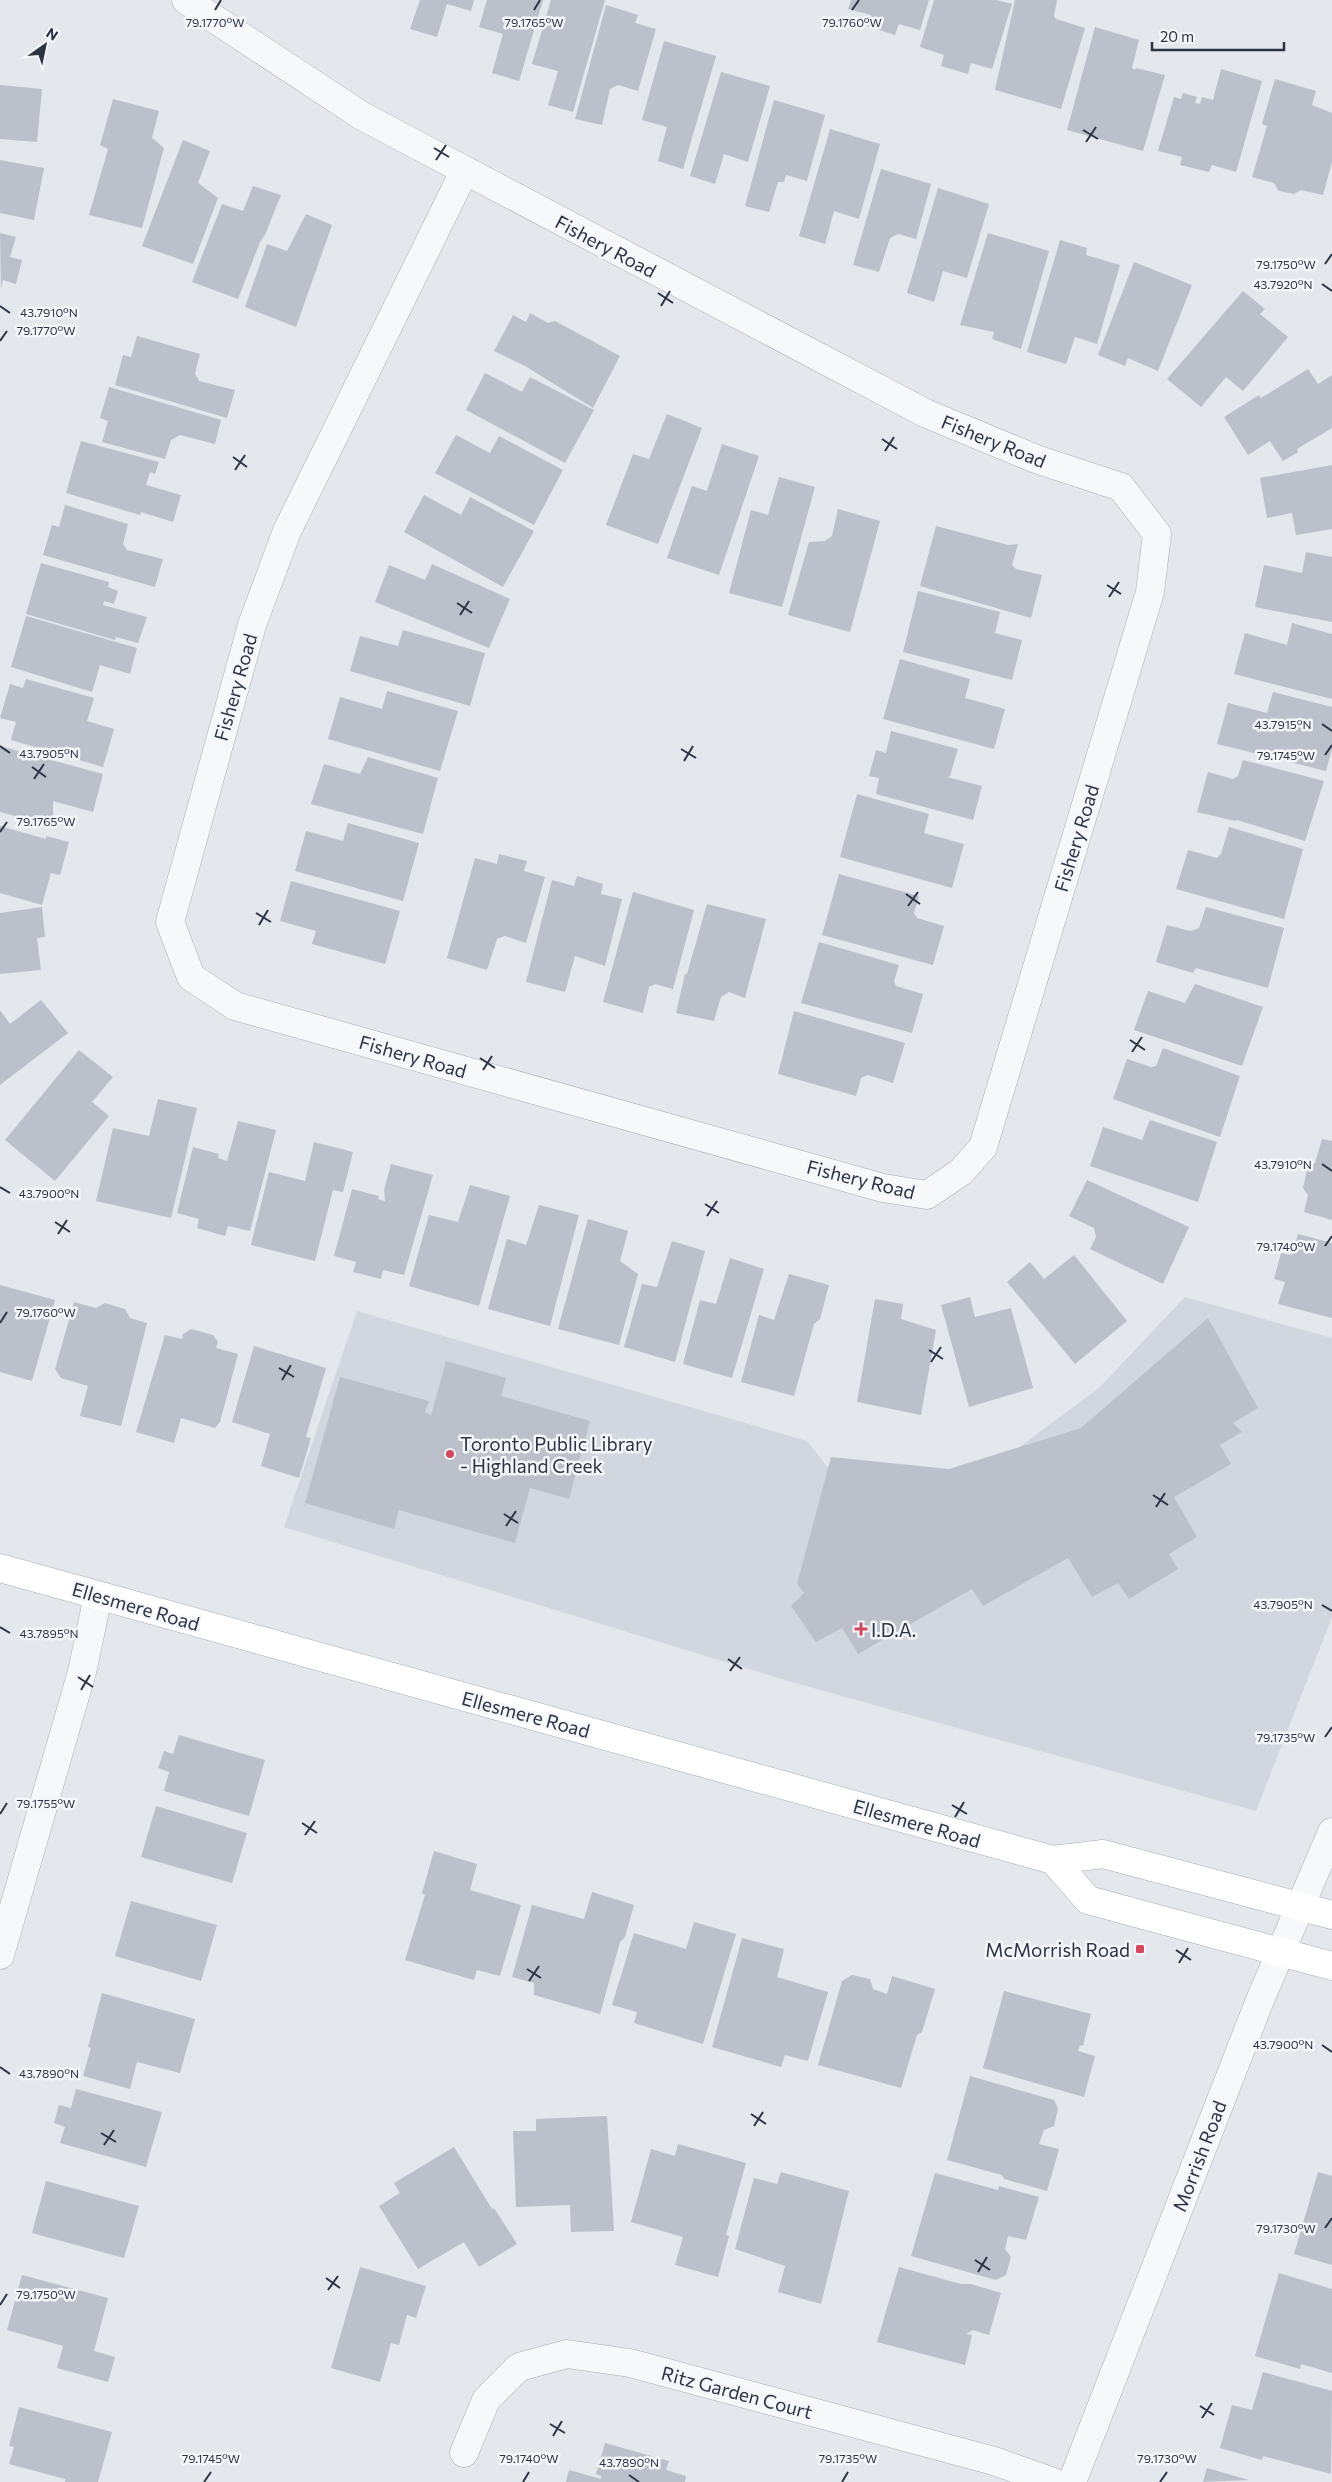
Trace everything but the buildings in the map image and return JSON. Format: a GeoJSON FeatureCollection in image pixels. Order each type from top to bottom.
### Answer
{"type":"FeatureCollection","features":[{"type":"Feature","properties":{"kind":"main road","name":"Ellesmere Road"},"geometry":{"type":"LineString","coordinates":[[0,1568],[1053,1860],[1103,1854],[1332,1915]]}},
{"type":"Feature","properties":{"kind":"main road"},"geometry":{"type":"LineString","coordinates":[[1053,1860],[1088,1900],[1332,1966]]}},
{"type":"Feature","properties":{"kind":"street","name":"Fishery Road"},"geometry":{"type":"LineString","coordinates":[[186,0],[362,116],[464,172],[925,413],[1036,459],[1121,487],[1157,534],[1150,592],[983,1147],[961,1172],[927,1195],[874,1186],[235,1006],[191,977],[170,922],[252,625],[287,531],[464,172]]}},
{"type":"Feature","properties":{"kind":"street"},"geometry":{"type":"LineString","coordinates":[[0,1956],[82,1672],[98,1596]]}},
{"type":"Feature","properties":{"kind":"street","name":"Morrish Road"},"geometry":{"type":"LineString","coordinates":[[1072,2482],[1260,2000],[1332,1832]]}},
{"type":"Feature","properties":{"kind":"street","name":"Ritz Garden Court"},"geometry":{"type":"LineString","coordinates":[[464,2453],[486,2400],[519,2367],[567,2354],[630,2363],[994,2461],[1053,2482]]}},
{"type":"Feature","properties":{"kind":"shaded area"},"geometry":{"type":"Polygon","coordinates":[[[1185,1297],[1332,1338],[1332,1617],[1256,1811],[788,1681],[284,1527],[357,1311],[807,1441],[837,1479],[919,1487],[1010,1454],[1099,1388],[1185,1297]]]}},
{"type":"Feature","properties":{"kind":"place","name":"Toronto Public Library - Highland Creek"},"geometry":{"type":"Point","coordinates":[450,1454]}},
{"type":"Feature","properties":{"kind":"place","name":"I.D.A."},"geometry":{"type":"Point","coordinates":[861,1629]}},
{"type":"Feature","properties":{"kind":"place","name":"McMorrish Road"},"geometry":{"type":"Point","coordinates":[1140,1949]}}]}
